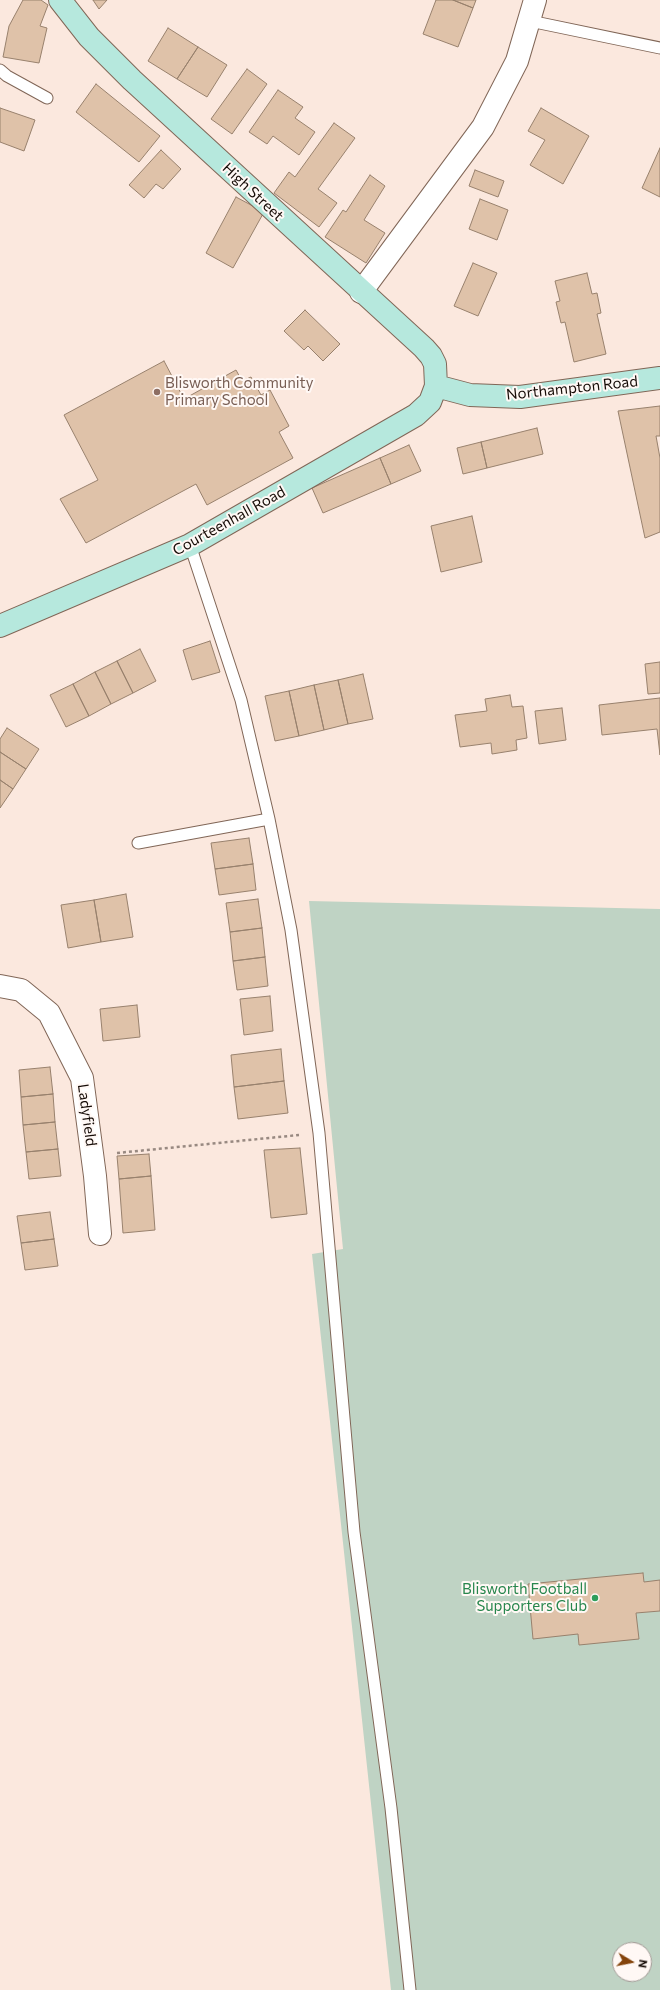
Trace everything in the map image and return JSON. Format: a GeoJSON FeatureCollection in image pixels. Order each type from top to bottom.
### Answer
{"type":"FeatureCollection","features":[{"type":"Feature","properties":{"kind":"street","name":"High Street"},"geometry":{"type":"LineString","coordinates":[[60,0],[89,37],[132,80],[431,356],[436,370],[436,386]]}},
{"type":"Feature","properties":{"kind":"street"},"geometry":{"type":"LineString","coordinates":[[361,292],[483,127],[517,61],[535,0]]}},
{"type":"Feature","properties":{"kind":"street","name":"Northampton Road"},"geometry":{"type":"LineString","coordinates":[[436,386],[470,395],[520,397],[660,378]]}},
{"type":"Feature","properties":{"kind":"street","name":"Courteenhall Road"},"geometry":{"type":"LineString","coordinates":[[0,626],[190,545],[416,416],[430,402],[436,386]]}},
{"type":"Feature","properties":{"kind":"street","name":"Ladyfield"},"geometry":{"type":"LineString","coordinates":[[0,986],[20,990],[50,1013],[82,1078],[100,1234]]}},
{"type":"Feature","properties":{"kind":"lane"},"geometry":{"type":"LineString","coordinates":[[530,21],[660,48]]}},
{"type":"Feature","properties":{"kind":"lane"},"geometry":{"type":"LineString","coordinates":[[0,70],[7,76],[47,98]]}},
{"type":"Feature","properties":{"kind":"lane"},"geometry":{"type":"LineString","coordinates":[[190,545],[241,700],[269,819],[291,930],[319,1133],[354,1532],[391,1808],[410,1990]]}},
{"type":"Feature","properties":{"kind":"lane"},"geometry":{"type":"LineString","coordinates":[[138,843],[269,819]]}},
{"type":"Feature","properties":{"kind":"path"},"geometry":{"type":"LineString","coordinates":[[92,1156],[319,1133]]}},
{"type":"Feature","properties":{"kind":"green space"},"geometry":{"type":"Polygon","coordinates":[[[309,901],[660,909],[660,1990],[391,1990],[312,1254],[343,1249],[309,901]]]}},
{"type":"Feature","properties":{"kind":"building"},"geometry":{"type":"Polygon","coordinates":[[[23,0],[41,0],[48,5],[40,26],[47,28],[39,63],[3,57],[9,26],[23,0]]]}},
{"type":"Feature","properties":{"kind":"building"},"geometry":{"type":"Polygon","coordinates":[[[93,0],[107,0],[99,9],[93,0]]]}},
{"type":"Feature","properties":{"kind":"building"},"geometry":{"type":"Polygon","coordinates":[[[436,0],[453,0],[473,8],[458,47],[423,34],[436,0]]]}},
{"type":"Feature","properties":{"kind":"building"},"geometry":{"type":"Polygon","coordinates":[[[453,0],[476,0],[473,8],[453,0]]]}},
{"type":"Feature","properties":{"kind":"building"},"geometry":{"type":"Polygon","coordinates":[[[168,28],[198,47],[177,79],[148,61],[168,28]]]}},
{"type":"Feature","properties":{"kind":"building"},"geometry":{"type":"Polygon","coordinates":[[[198,47],[227,65],[207,97],[177,79],[198,47]]]}},
{"type":"Feature","properties":{"kind":"building"},"geometry":{"type":"Polygon","coordinates":[[[247,69],[267,84],[232,134],[211,119],[247,69]]]}},
{"type":"Feature","properties":{"kind":"building"},"geometry":{"type":"Polygon","coordinates":[[[96,84],[160,136],[139,162],[76,112],[96,84]]]}},
{"type":"Feature","properties":{"kind":"building"},"geometry":{"type":"Polygon","coordinates":[[[278,90],[303,107],[295,118],[315,132],[299,155],[273,136],[267,144],[249,132],[278,90]]]}},
{"type":"Feature","properties":{"kind":"building"},"geometry":{"type":"Polygon","coordinates":[[[0,108],[35,120],[24,151],[0,142],[0,108]]]}},
{"type":"Feature","properties":{"kind":"building"},"geometry":{"type":"Polygon","coordinates":[[[541,108],[589,136],[563,184],[530,165],[545,140],[528,131],[541,108]]]}},
{"type":"Feature","properties":{"kind":"building"},"geometry":{"type":"Polygon","coordinates":[[[334,123],[355,138],[318,189],[337,203],[319,227],[274,193],[289,172],[295,177],[334,123]]]}},
{"type":"Feature","properties":{"kind":"building"},"geometry":{"type":"Polygon","coordinates":[[[660,148],[660,197],[642,188],[660,148]]]}},
{"type":"Feature","properties":{"kind":"building"},"geometry":{"type":"Polygon","coordinates":[[[161,150],[181,169],[163,189],[156,184],[144,198],[129,185],[161,150]]]}},
{"type":"Feature","properties":{"kind":"building"},"geometry":{"type":"Polygon","coordinates":[[[475,170],[504,181],[498,197],[469,186],[475,170]]]}},
{"type":"Feature","properties":{"kind":"building"},"geometry":{"type":"Polygon","coordinates":[[[370,175],[385,186],[364,220],[385,233],[366,263],[325,237],[343,210],[346,212],[370,175]]]}},
{"type":"Feature","properties":{"kind":"building"},"geometry":{"type":"Polygon","coordinates":[[[236,197],[264,212],[233,268],[206,253],[236,197]]]}},
{"type":"Feature","properties":{"kind":"building"},"geometry":{"type":"Polygon","coordinates":[[[480,199],[508,210],[497,240],[469,229],[480,199]]]}},
{"type":"Feature","properties":{"kind":"building"},"geometry":{"type":"Polygon","coordinates":[[[473,263],[497,273],[478,316],[454,306],[473,263]]]}},
{"type":"Feature","properties":{"kind":"building"},"geometry":{"type":"Polygon","coordinates":[[[587,273],[592,294],[597,293],[601,313],[597,314],[606,354],[574,362],[565,322],[561,323],[556,302],[560,301],[555,281],[587,273]]]}},
{"type":"Feature","properties":{"kind":"building"},"geometry":{"type":"Polygon","coordinates":[[[305,310],[340,344],[323,361],[308,346],[304,350],[284,331],[305,310]]]}},
{"type":"Feature","properties":{"kind":"building","name":"Blisworth Community Primary School"},"geometry":{"type":"Polygon","coordinates":[[[164,361],[184,399],[236,370],[242,381],[251,377],[261,395],[270,390],[289,426],[279,432],[293,458],[207,505],[196,484],[86,543],[60,499],[98,480],[64,415],[164,361]]]}},
{"type":"Feature","properties":{"kind":"building"},"geometry":{"type":"Polygon","coordinates":[[[660,406],[660,436],[656,436],[660,458],[660,532],[645,538],[618,411],[660,406]]]}},
{"type":"Feature","properties":{"kind":"building"},"geometry":{"type":"Polygon","coordinates":[[[537,428],[543,454],[487,468],[481,442],[537,428]]]}},
{"type":"Feature","properties":{"kind":"building"},"geometry":{"type":"Polygon","coordinates":[[[481,442],[487,468],[463,474],[457,448],[481,442]]]}},
{"type":"Feature","properties":{"kind":"building"},"geometry":{"type":"Polygon","coordinates":[[[409,445],[421,471],[391,484],[380,458],[409,445]]]}},
{"type":"Feature","properties":{"kind":"building"},"geometry":{"type":"Polygon","coordinates":[[[380,458],[391,484],[323,513],[312,488],[380,458]]]}},
{"type":"Feature","properties":{"kind":"building"},"geometry":{"type":"Polygon","coordinates":[[[472,516],[482,562],[441,572],[431,526],[472,516]]]}},
{"type":"Feature","properties":{"kind":"building"},"geometry":{"type":"Polygon","coordinates":[[[210,641],[220,672],[192,680],[183,650],[210,641]]]}},
{"type":"Feature","properties":{"kind":"building"},"geometry":{"type":"Polygon","coordinates":[[[140,649],[156,681],[133,693],[117,661],[140,649]]]}},
{"type":"Feature","properties":{"kind":"building"},"geometry":{"type":"Polygon","coordinates":[[[117,661],[133,693],[111,704],[95,672],[117,661]]]}},
{"type":"Feature","properties":{"kind":"building"},"geometry":{"type":"Polygon","coordinates":[[[660,662],[660,693],[648,694],[645,664],[660,662]]]}},
{"type":"Feature","properties":{"kind":"building"},"geometry":{"type":"Polygon","coordinates":[[[95,672],[111,704],[89,716],[73,684],[95,672]]]}},
{"type":"Feature","properties":{"kind":"building"},"geometry":{"type":"Polygon","coordinates":[[[363,674],[373,719],[348,724],[338,680],[363,674]]]}},
{"type":"Feature","properties":{"kind":"building"},"geometry":{"type":"Polygon","coordinates":[[[338,680],[348,724],[324,730],[314,685],[338,680]]]}},
{"type":"Feature","properties":{"kind":"building"},"geometry":{"type":"Polygon","coordinates":[[[73,684],[89,716],[66,727],[50,695],[73,684]]]}},
{"type":"Feature","properties":{"kind":"building"},"geometry":{"type":"Polygon","coordinates":[[[314,685],[324,730],[299,736],[289,691],[314,685]]]}},
{"type":"Feature","properties":{"kind":"building"},"geometry":{"type":"Polygon","coordinates":[[[289,691],[299,736],[275,741],[265,696],[289,691]]]}},
{"type":"Feature","properties":{"kind":"building"},"geometry":{"type":"Polygon","coordinates":[[[510,695],[512,707],[523,706],[527,738],[516,740],[517,750],[492,754],[491,743],[460,747],[455,715],[487,711],[485,699],[510,695]]]}},
{"type":"Feature","properties":{"kind":"building"},"geometry":{"type":"Polygon","coordinates":[[[660,698],[660,755],[657,729],[602,735],[599,705],[660,698]]]}},
{"type":"Feature","properties":{"kind":"building"},"geometry":{"type":"Polygon","coordinates":[[[562,708],[566,740],[539,744],[535,711],[562,708]]]}},
{"type":"Feature","properties":{"kind":"building"},"geometry":{"type":"Polygon","coordinates":[[[7,728],[39,749],[26,769],[0,752],[0,739],[7,728]]]}},
{"type":"Feature","properties":{"kind":"building"},"geometry":{"type":"Polygon","coordinates":[[[0,752],[26,769],[13,789],[0,780],[0,752]]]}},
{"type":"Feature","properties":{"kind":"building"},"geometry":{"type":"Polygon","coordinates":[[[0,780],[13,789],[0,808],[0,780]]]}},
{"type":"Feature","properties":{"kind":"building"},"geometry":{"type":"Polygon","coordinates":[[[249,838],[253,864],[215,869],[211,843],[249,838]]]}},
{"type":"Feature","properties":{"kind":"building"},"geometry":{"type":"Polygon","coordinates":[[[253,864],[256,890],[219,895],[215,869],[253,864]]]}},
{"type":"Feature","properties":{"kind":"building"},"geometry":{"type":"Polygon","coordinates":[[[126,894],[133,937],[101,942],[94,900],[126,894]]]}},
{"type":"Feature","properties":{"kind":"building"},"geometry":{"type":"Polygon","coordinates":[[[258,899],[262,928],[230,932],[226,903],[258,899]]]}},
{"type":"Feature","properties":{"kind":"building"},"geometry":{"type":"Polygon","coordinates":[[[94,900],[101,942],[68,948],[61,905],[94,900]]]}},
{"type":"Feature","properties":{"kind":"building"},"geometry":{"type":"Polygon","coordinates":[[[262,928],[265,957],[233,961],[230,932],[262,928]]]}},
{"type":"Feature","properties":{"kind":"building"},"geometry":{"type":"Polygon","coordinates":[[[265,957],[268,986],[237,990],[233,961],[265,957]]]}},
{"type":"Feature","properties":{"kind":"building"},"geometry":{"type":"Polygon","coordinates":[[[270,996],[273,1031],[244,1035],[240,999],[270,996]]]}},
{"type":"Feature","properties":{"kind":"building"},"geometry":{"type":"Polygon","coordinates":[[[137,1005],[140,1037],[103,1041],[100,1009],[137,1005]]]}},
{"type":"Feature","properties":{"kind":"building"},"geometry":{"type":"Polygon","coordinates":[[[281,1049],[284,1081],[234,1087],[231,1055],[281,1049]]]}},
{"type":"Feature","properties":{"kind":"building"},"geometry":{"type":"Polygon","coordinates":[[[50,1067],[53,1094],[21,1097],[19,1070],[50,1067]]]}},
{"type":"Feature","properties":{"kind":"building"},"geometry":{"type":"Polygon","coordinates":[[[284,1081],[288,1113],[238,1119],[234,1087],[284,1081]]]}},
{"type":"Feature","properties":{"kind":"building"},"geometry":{"type":"Polygon","coordinates":[[[53,1094],[55,1122],[23,1125],[21,1097],[53,1094]]]}},
{"type":"Feature","properties":{"kind":"building"},"geometry":{"type":"Polygon","coordinates":[[[55,1122],[58,1149],[26,1152],[23,1125],[55,1122]]]}},
{"type":"Feature","properties":{"kind":"building"},"geometry":{"type":"Polygon","coordinates":[[[300,1148],[307,1214],[271,1218],[264,1150],[300,1148]]]}},
{"type":"Feature","properties":{"kind":"building"},"geometry":{"type":"Polygon","coordinates":[[[58,1149],[61,1176],[29,1179],[26,1152],[58,1149]]]}},
{"type":"Feature","properties":{"kind":"building"},"geometry":{"type":"Polygon","coordinates":[[[149,1154],[151,1176],[119,1179],[117,1156],[149,1154]]]}},
{"type":"Feature","properties":{"kind":"building"},"geometry":{"type":"Polygon","coordinates":[[[151,1176],[155,1230],[123,1233],[119,1179],[151,1176]]]}},
{"type":"Feature","properties":{"kind":"building"},"geometry":{"type":"Polygon","coordinates":[[[50,1212],[54,1239],[21,1243],[17,1216],[50,1212]]]}},
{"type":"Feature","properties":{"kind":"building"},"geometry":{"type":"Polygon","coordinates":[[[54,1239],[58,1266],[25,1270],[21,1243],[54,1239]]]}},
{"type":"Feature","properties":{"kind":"building","name":"Blisworth Football Supporters Club"},"geometry":{"type":"Polygon","coordinates":[[[643,1573],[644,1582],[660,1580],[660,1611],[636,1613],[639,1639],[579,1645],[578,1634],[533,1639],[528,1584],[643,1573]]]}},
{"type":"Feature","properties":{"kind":"place","name":"Blisworth Community Primary School"},"geometry":{"type":"Point","coordinates":[157,392]}},
{"type":"Feature","properties":{"kind":"place","name":"Blisworth Football Supporters Club"},"geometry":{"type":"Point","coordinates":[595,1598]}}]}
